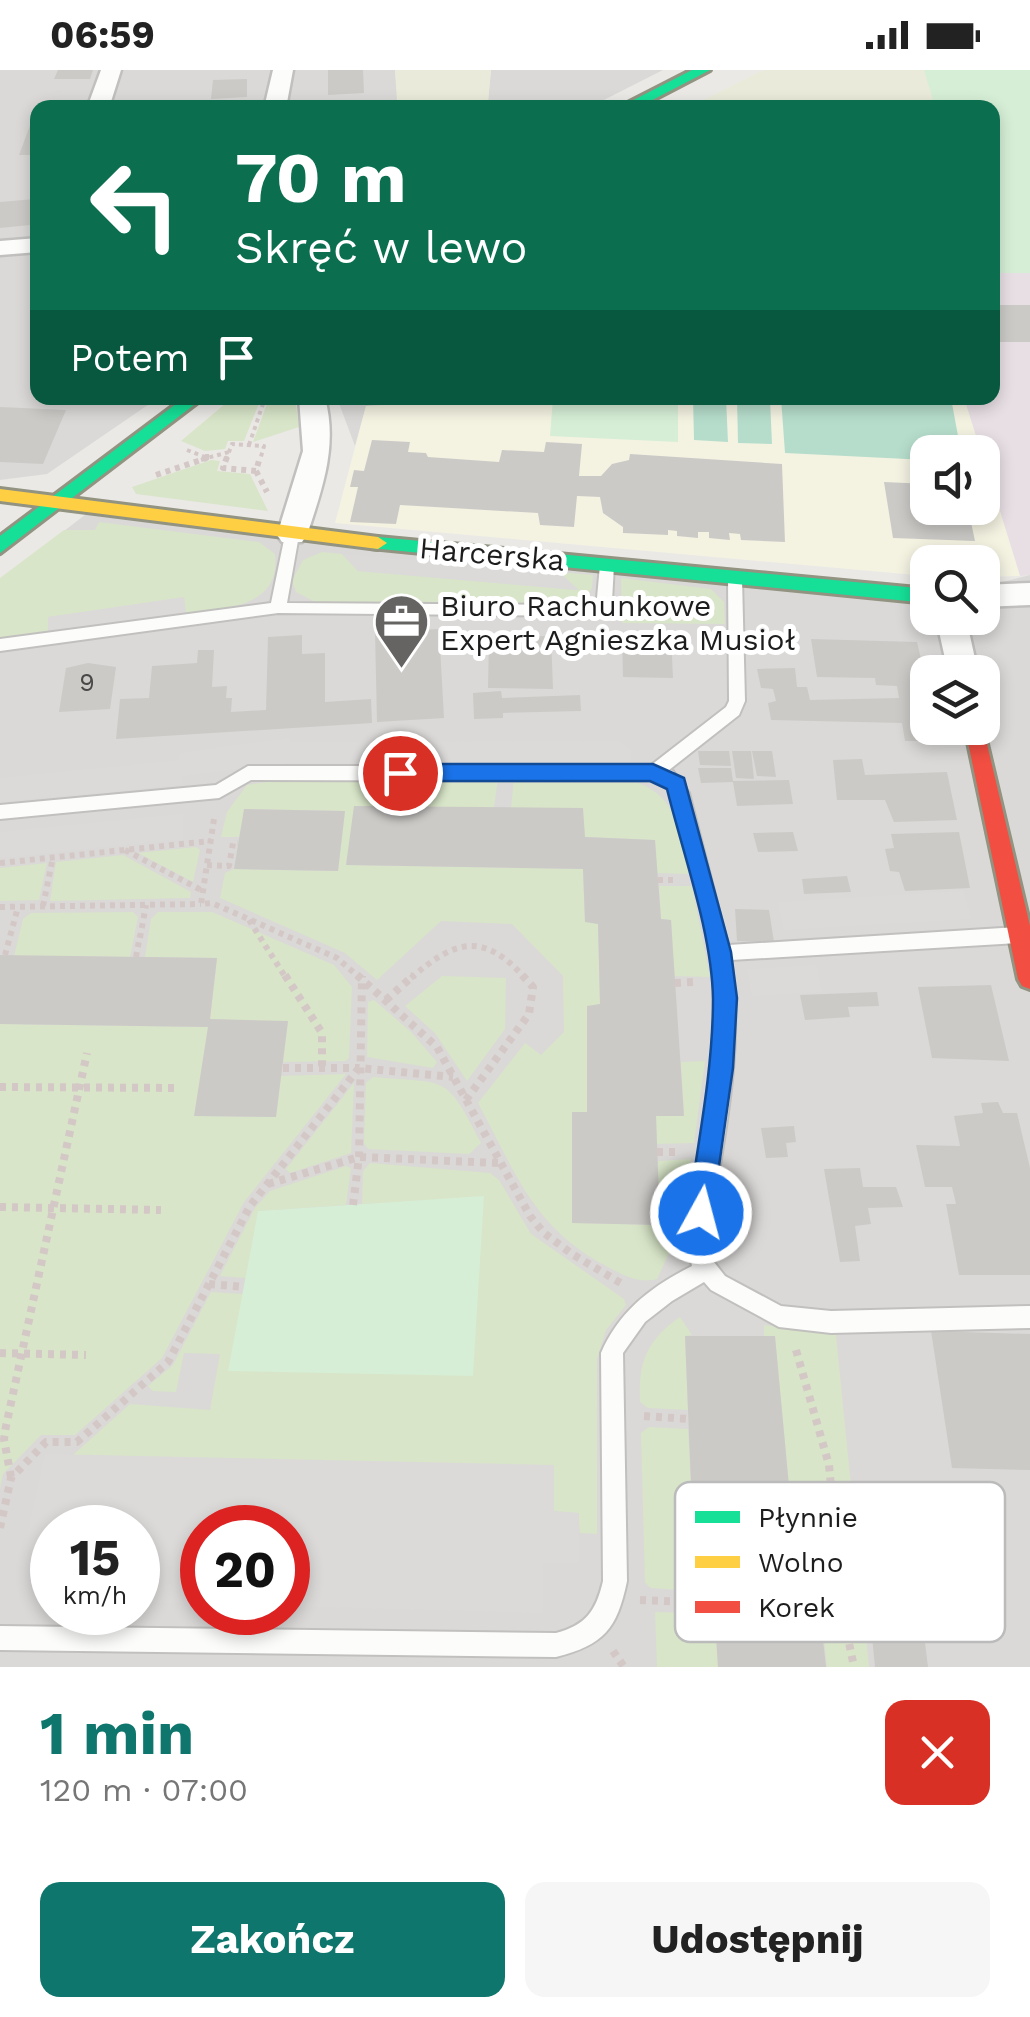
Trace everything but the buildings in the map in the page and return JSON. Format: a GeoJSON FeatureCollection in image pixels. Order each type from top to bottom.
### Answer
{"type":"FeatureCollection","features":[{"type":"Feature","properties":{"kind":"street"},"geometry":{"type":"LineString","coordinates":[[101,100],[111,70]]}},
{"type":"Feature","properties":{"kind":"street"},"geometry":{"type":"LineString","coordinates":[[277,100],[283,70]]}},
{"type":"Feature","properties":{"kind":"street"},"geometry":{"type":"LineString","coordinates":[[641,100],[703,70]]}},
{"type":"Feature","properties":{"kind":"street"},"geometry":{"type":"LineString","coordinates":[[0,248],[30,245]]}},
{"type":"Feature","properties":{"kind":"street"},"geometry":{"type":"LineString","coordinates":[[0,546],[185,405]]}},
{"type":"Feature","properties":{"kind":"street"},"geometry":{"type":"LineString","coordinates":[[292,535],[319,456],[319,422],[314,405]]}},
{"type":"Feature","properties":{"kind":"street","name":"Harcerska"},"geometry":{"type":"LineString","coordinates":[[0,496],[292,535],[910,594]]}},
{"type":"Feature","properties":{"kind":"street"},"geometry":{"type":"LineString","coordinates":[[1000,595],[1030,594]]}},
{"type":"Feature","properties":{"kind":"street"},"geometry":{"type":"LineString","coordinates":[[979,745],[1030,979]]}},
{"type":"Feature","properties":{"kind":"lane"},"geometry":{"type":"LineString","coordinates":[[278,608],[292,535]]}},
{"type":"Feature","properties":{"kind":"lane"},"geometry":{"type":"LineString","coordinates":[[0,645],[278,608],[588,612],[604,602],[607,564]]}},
{"type":"Feature","properties":{"kind":"lane"},"geometry":{"type":"LineString","coordinates":[[653,772],[732,710],[737,701],[736,578]]}},
{"type":"Feature","properties":{"kind":"lane"},"geometry":{"type":"LineString","coordinates":[[0,812],[218,790],[248,773],[653,772],[668,776],[681,793],[719,952],[725,998],[697,1244],[706,1270],[742,1299],[779,1316],[831,1322],[1030,1317]]}},
{"type":"Feature","properties":{"kind":"lane"},"geometry":{"type":"LineString","coordinates":[[719,952],[1020,935]]}},
{"type":"Feature","properties":{"kind":"lane"},"geometry":{"type":"LineString","coordinates":[[0,1638],[556,1646],[580,1640],[599,1628],[610,1606],[615,1581],[612,1353],[617,1338],[684,1280],[706,1270]]}},
{"type":"Feature","properties":{"kind":"path"},"geometry":{"type":"LineString","coordinates":[[249,445],[263,405]]}},
{"type":"Feature","properties":{"kind":"path"},"geometry":{"type":"LineString","coordinates":[[232,444],[249,445],[264,446],[256,471],[222,468],[232,444]]}},
{"type":"Feature","properties":{"kind":"path"},"geometry":{"type":"LineString","coordinates":[[180,447],[207,458],[229,452]]}},
{"type":"Feature","properties":{"kind":"path"},"geometry":{"type":"LineString","coordinates":[[201,904],[218,790]]}},
{"type":"Feature","properties":{"kind":"path"},"geometry":{"type":"LineString","coordinates":[[0,863],[212,841]]}},
{"type":"Feature","properties":{"kind":"path"},"geometry":{"type":"LineString","coordinates":[[207,865],[230,866],[234,843],[238,843]]}},
{"type":"Feature","properties":{"kind":"path"},"geometry":{"type":"LineString","coordinates":[[124,850],[203,892]]}},
{"type":"Feature","properties":{"kind":"path"},"geometry":{"type":"LineString","coordinates":[[43,906],[53,857]]}},
{"type":"Feature","properties":{"kind":"path"},"geometry":{"type":"LineString","coordinates":[[0,907],[212,904],[337,958],[362,976],[437,1047],[500,1163],[544,1232],[572,1254],[655,1303]]}},
{"type":"Feature","properties":{"kind":"path"},"geometry":{"type":"LineString","coordinates":[[136,957],[146,905]]}},
{"type":"Feature","properties":{"kind":"path"},"geometry":{"type":"LineString","coordinates":[[5,956],[18,906]]}},
{"type":"Feature","properties":{"kind":"path"},"geometry":{"type":"LineString","coordinates":[[248,919],[322,1034],[322,1067]]}},
{"type":"Feature","properties":{"kind":"path"},"geometry":{"type":"LineString","coordinates":[[386,1000],[445,948],[460,943],[475,943],[490,950],[521,972],[532,987],[529,1014],[466,1100]]}},
{"type":"Feature","properties":{"kind":"path"},"geometry":{"type":"LineString","coordinates":[[353,1205],[359,1157],[362,976]]}},
{"type":"Feature","properties":{"kind":"path"},"geometry":{"type":"LineString","coordinates":[[0,1528],[11,1478],[4,1439],[87,1052]]}},
{"type":"Feature","properties":{"kind":"path"},"geometry":{"type":"LineString","coordinates":[[282,1068],[360,1068],[454,1076]]}},
{"type":"Feature","properties":{"kind":"path"},"geometry":{"type":"LineString","coordinates":[[11,1478],[46,1442],[78,1442],[168,1362],[250,1206],[360,1068]]}},
{"type":"Feature","properties":{"kind":"path"},"geometry":{"type":"LineString","coordinates":[[0,1087],[178,1088]]}},
{"type":"Feature","properties":{"kind":"path"},"geometry":{"type":"LineString","coordinates":[[267,1184],[359,1157],[500,1163]]}},
{"type":"Feature","properties":{"kind":"path"},"geometry":{"type":"LineString","coordinates":[[0,1207],[161,1210]]}},
{"type":"Feature","properties":{"kind":"path"},"geometry":{"type":"LineString","coordinates":[[209,1284],[244,1287]]}},
{"type":"Feature","properties":{"kind":"path"},"geometry":{"type":"LineString","coordinates":[[779,1316],[793,1338],[831,1482]]}},
{"type":"Feature","properties":{"kind":"path"},"geometry":{"type":"LineString","coordinates":[[0,1353],[86,1356]]}},
{"type":"Feature","properties":{"kind":"path"},"geometry":{"type":"LineString","coordinates":[[634,1416],[688,1419]]}},
{"type":"Feature","properties":{"kind":"path"},"geometry":{"type":"LineString","coordinates":[[638,1600],[675,1601]]}},
{"type":"Feature","properties":{"kind":"path"},"geometry":{"type":"LineString","coordinates":[[849,1642],[854,1667]]}},
{"type":"Feature","properties":{"kind":"path"},"geometry":{"type":"LineString","coordinates":[[612,1650],[624,1667]]}},
{"type":"Feature","properties":{"kind":"shaded area"},"geometry":{"type":"Polygon","coordinates":[[[0,70],[395,70],[398,100],[30,100],[30,238],[0,240],[0,70]]]}},
{"type":"Feature","properties":{"kind":"shaded area"},"geometry":{"type":"Polygon","coordinates":[[[395,70],[491,70],[488,100],[397,100],[395,70]]]}},
{"type":"Feature","properties":{"kind":"shaded area"},"geometry":{"type":"Polygon","coordinates":[[[491,70],[663,70],[604,100],[488,100],[491,70]]]}},
{"type":"Feature","properties":{"kind":"shaded area"},"geometry":{"type":"Polygon","coordinates":[[[763,70],[940,70],[951,100],[703,100],[763,70]]]}},
{"type":"Feature","properties":{"kind":"shaded area"},"geometry":{"type":"Polygon","coordinates":[[[30,254],[30,405],[148,405],[47,474],[0,480],[0,257],[30,254]]]}},
{"type":"Feature","properties":{"kind":"shaded area"},"geometry":{"type":"Polygon","coordinates":[[[1030,272],[1030,575],[1020,576],[1000,512],[1000,435],[976,435],[966,405],[1000,405],[1000,273],[1030,272]]]}},
{"type":"Feature","properties":{"kind":"shaded area"},"geometry":{"type":"Polygon","coordinates":[[[340,405],[384,405],[366,406],[355,446],[340,405]]]}},
{"type":"Feature","properties":{"kind":"shaded area"},"geometry":{"type":"Polygon","coordinates":[[[966,405],[976,435],[910,435],[910,525],[1000,525],[1000,511],[1020,576],[1000,577],[1000,545],[910,545],[910,574],[335,523],[366,406],[966,405]]]}},
{"type":"Feature","properties":{"kind":"shaded area"},"geometry":{"type":"Polygon","coordinates":[[[94,508],[910,594],[910,635],[1000,635],[1000,583],[1030,575],[1030,1667],[0,1667],[0,580],[94,508]]]}},
{"type":"Feature","properties":{"kind":"shaded area"},"geometry":{"type":"Polygon","coordinates":[[[342,554],[559,572],[579,590],[358,571],[342,554]]]}},
{"type":"Feature","properties":{"kind":"shaded area"},"geometry":{"type":"Polygon","coordinates":[[[184,597],[186,614],[48,634],[48,617],[184,597]]]}},
{"type":"Feature","properties":{"kind":"shaded area"},"geometry":{"type":"Polygon","coordinates":[[[289,738],[290,742],[619,741],[632,751],[631,763],[290,763],[182,776],[181,785],[0,802],[0,778],[179,760],[180,753],[289,738]]]}},
{"type":"Feature","properties":{"kind":"shaded area"},"geometry":{"type":"Polygon","coordinates":[[[183,814],[183,839],[0,858],[0,832],[183,814]]]}},
{"type":"Feature","properties":{"kind":"shaded area"},"geometry":{"type":"Polygon","coordinates":[[[963,891],[971,919],[784,930],[778,902],[963,891]]]}},
{"type":"Feature","properties":{"kind":"shaded area"},"geometry":{"type":"Polygon","coordinates":[[[816,965],[822,992],[752,996],[747,969],[816,965]]]}},
{"type":"Feature","properties":{"kind":"shaded area"},"geometry":{"type":"Polygon","coordinates":[[[45,1454],[554,1465],[554,1511],[579,1513],[579,1563],[543,1563],[543,1613],[310,1607],[310,1505],[180,1505],[180,1603],[160,1603],[160,1505],[34,1505],[45,1454]]]}},
{"type":"Feature","properties":{"kind":"shaded area"},"geometry":{"type":"Polygon","coordinates":[[[30,1523],[30,1550],[24,1550],[30,1523]]]}},
{"type":"Feature","properties":{"kind":"green space"},"geometry":{"type":"Polygon","coordinates":[[[924,70],[1030,70],[1030,273],[1000,273],[1000,100],[933,100],[924,70]]]}},
{"type":"Feature","properties":{"kind":"green space"},"geometry":{"type":"Polygon","coordinates":[[[224,405],[258,405],[244,441],[228,441],[225,449],[205,451],[181,441],[224,405]]]}},
{"type":"Feature","properties":{"kind":"green space"},"geometry":{"type":"Polygon","coordinates":[[[266,405],[296,405],[299,427],[253,442],[266,405]]]}},
{"type":"Feature","properties":{"kind":"green space"},"geometry":{"type":"Polygon","coordinates":[[[552,405],[678,405],[678,442],[550,436],[552,405]]]}},
{"type":"Feature","properties":{"kind":"green space"},"geometry":{"type":"Polygon","coordinates":[[[693,405],[726,405],[728,442],[694,440],[693,405]]]}},
{"type":"Feature","properties":{"kind":"green space"},"geometry":{"type":"Polygon","coordinates":[[[737,405],[770,405],[772,444],[738,443],[737,405]]]}},
{"type":"Feature","properties":{"kind":"green space"},"geometry":{"type":"Polygon","coordinates":[[[782,405],[952,405],[958,435],[910,435],[910,459],[785,453],[782,405]]]}},
{"type":"Feature","properties":{"kind":"green space"},"geometry":{"type":"Polygon","coordinates":[[[211,460],[220,461],[217,471],[250,474],[268,511],[136,494],[132,487],[211,460]]]}},
{"type":"Feature","properties":{"kind":"green space"},"geometry":{"type":"Polygon","coordinates":[[[99,522],[259,542],[275,554],[274,572],[260,595],[233,607],[186,614],[184,598],[49,617],[48,634],[0,641],[0,578],[64,530],[95,530],[99,522]]]}},
{"type":"Feature","properties":{"kind":"green space"},"geometry":{"type":"Polygon","coordinates":[[[322,552],[342,554],[358,571],[576,590],[559,572],[593,575],[592,588],[585,599],[560,605],[315,602],[296,592],[292,581],[303,560],[322,552]]]}},
{"type":"Feature","properties":{"kind":"green space"},"geometry":{"type":"Polygon","coordinates":[[[621,578],[711,589],[724,602],[725,624],[622,623],[621,578]]]}},
{"type":"Feature","properties":{"kind":"green space"},"geometry":{"type":"Polygon","coordinates":[[[392,778],[388,807],[354,807],[347,865],[583,869],[585,921],[598,924],[600,1004],[587,1112],[572,1112],[573,1223],[659,1225],[658,1161],[691,1159],[681,1228],[657,1279],[637,1279],[618,1273],[560,1234],[528,1196],[478,1103],[525,1043],[541,1055],[564,1032],[563,976],[512,924],[441,921],[377,980],[345,953],[220,898],[225,873],[234,869],[338,871],[345,811],[245,809],[239,837],[221,837],[227,812],[247,785],[286,779],[392,778]]]}},
{"type":"Feature","properties":{"kind":"green space"},"geometry":{"type":"Polygon","coordinates":[[[408,778],[498,778],[494,808],[403,807],[408,778]]]}},
{"type":"Feature","properties":{"kind":"green space"},"geometry":{"type":"Polygon","coordinates":[[[514,779],[632,781],[647,787],[668,805],[674,817],[689,874],[657,873],[655,840],[585,837],[511,808],[514,779]]]}},
{"type":"Feature","properties":{"kind":"green space"},"geometry":{"type":"Polygon","coordinates":[[[196,847],[200,850],[193,882],[138,853],[196,847]]]}},
{"type":"Feature","properties":{"kind":"green space"},"geometry":{"type":"Polygon","coordinates":[[[123,855],[191,892],[190,898],[50,901],[56,862],[123,855]]]}},
{"type":"Feature","properties":{"kind":"green space"},"geometry":{"type":"Polygon","coordinates":[[[47,863],[39,900],[0,901],[0,868],[47,863]]]}},
{"type":"Feature","properties":{"kind":"green space"},"geometry":{"type":"Polygon","coordinates":[[[659,886],[692,886],[710,977],[674,976],[671,920],[661,919],[659,886]]]}},
{"type":"Feature","properties":{"kind":"green space"},"geometry":{"type":"Polygon","coordinates":[[[133,912],[138,917],[130,957],[14,956],[23,919],[31,913],[133,912]]]}},
{"type":"Feature","properties":{"kind":"green space"},"geometry":{"type":"Polygon","coordinates":[[[158,912],[212,912],[334,965],[352,987],[349,1058],[283,1062],[288,1022],[210,1019],[217,958],[145,957],[151,919],[158,912]]]}},
{"type":"Feature","properties":{"kind":"green space"},"geometry":{"type":"Polygon","coordinates":[[[442,976],[506,978],[505,1029],[467,1081],[435,1033],[405,1006],[442,976]]]}},
{"type":"Feature","properties":{"kind":"green space"},"geometry":{"type":"Polygon","coordinates":[[[374,1000],[411,1032],[437,1062],[433,1068],[367,1057],[368,1002],[374,1000]]]}},
{"type":"Feature","properties":{"kind":"green space"},"geometry":{"type":"Polygon","coordinates":[[[0,1024],[208,1027],[195,1116],[276,1117],[281,1076],[346,1074],[244,1202],[162,1358],[75,1435],[41,1435],[3,1474],[0,1488],[0,1024]]]}},
{"type":"Feature","properties":{"kind":"green space"},"geometry":{"type":"Polygon","coordinates":[[[705,1061],[694,1143],[657,1144],[656,1116],[684,1116],[681,1062],[705,1061]]]}},
{"type":"Feature","properties":{"kind":"green space"},"geometry":{"type":"Polygon","coordinates":[[[373,1077],[442,1086],[460,1104],[481,1143],[469,1154],[368,1149],[364,1143],[366,1083],[373,1077]]]}},
{"type":"Feature","properties":{"kind":"green space"},"geometry":{"type":"Polygon","coordinates":[[[354,1083],[351,1153],[290,1173],[286,1169],[354,1083]]]}},
{"type":"Feature","properties":{"kind":"green space"},"geometry":{"type":"Polygon","coordinates":[[[370,1163],[490,1173],[499,1180],[531,1234],[624,1299],[626,1305],[606,1330],[597,1359],[597,1534],[580,1533],[578,1513],[553,1511],[554,1466],[73,1455],[130,1404],[210,1410],[220,1354],[184,1353],[176,1392],[153,1391],[148,1386],[173,1365],[211,1292],[243,1294],[229,1371],[484,1197],[362,1204],[363,1171],[370,1163]]]}},
{"type":"Feature","properties":{"kind":"green space"},"geometry":{"type":"Polygon","coordinates":[[[346,1166],[351,1168],[346,1205],[258,1211],[246,1278],[220,1276],[255,1208],[270,1191],[346,1166]]]}},
{"type":"Feature","properties":{"kind":"green space"},"geometry":{"type":"Polygon","coordinates":[[[484,1196],[473,1376],[228,1371],[258,1211],[484,1196]]]}},
{"type":"Feature","properties":{"kind":"green space"},"geometry":{"type":"Polygon","coordinates":[[[680,1317],[692,1335],[685,1336],[688,1410],[648,1408],[640,1402],[643,1364],[652,1343],[680,1317]]]}},
{"type":"Feature","properties":{"kind":"green space"},"geometry":{"type":"Polygon","coordinates":[[[764,1325],[836,1335],[851,1482],[789,1482],[775,1337],[764,1336],[764,1325]]]}},
{"type":"Feature","properties":{"kind":"green space"},"geometry":{"type":"Polygon","coordinates":[[[649,1427],[688,1429],[691,1482],[675,1482],[675,1590],[651,1588],[645,1583],[641,1433],[649,1427]]]}},
{"type":"Feature","properties":{"kind":"green space"},"geometry":{"type":"Polygon","coordinates":[[[655,1612],[675,1613],[675,1642],[717,1642],[718,1667],[657,1667],[655,1612]]]}},
{"type":"Feature","properties":{"kind":"green space"},"geometry":{"type":"Polygon","coordinates":[[[824,1642],[867,1642],[869,1667],[827,1667],[824,1642]]]}},
{"type":"Feature","properties":{"kind":"traffic: fast"},"geometry":{"type":"LineString","coordinates":[[641,100],[703,70]]}},
{"type":"Feature","properties":{"kind":"traffic: fast"},"geometry":{"type":"LineString","coordinates":[[0,546],[185,405]]}},
{"type":"Feature","properties":{"kind":"traffic: fast"},"geometry":{"type":"LineString","coordinates":[[378,543],[910,594]]}},
{"type":"Feature","properties":{"kind":"traffic: slow"},"geometry":{"type":"LineString","coordinates":[[0,495],[378,543]]}},
{"type":"Feature","properties":{"kind":"traffic: jam"},"geometry":{"type":"LineString","coordinates":[[979,745],[1030,979]]}},
{"type":"Feature","properties":{"kind":"place","name":"Biuro Rachunkowe Expert Agnieszka Musioł"},"geometry":{"type":"Point","coordinates":[401,671]}},
{"type":"Feature","properties":{"kind":"route"},"geometry":{"type":"LineString","coordinates":[[400,773],[653,772],[668,776],[676,784],[722,965],[725,998],[701,1213]]}}]}
